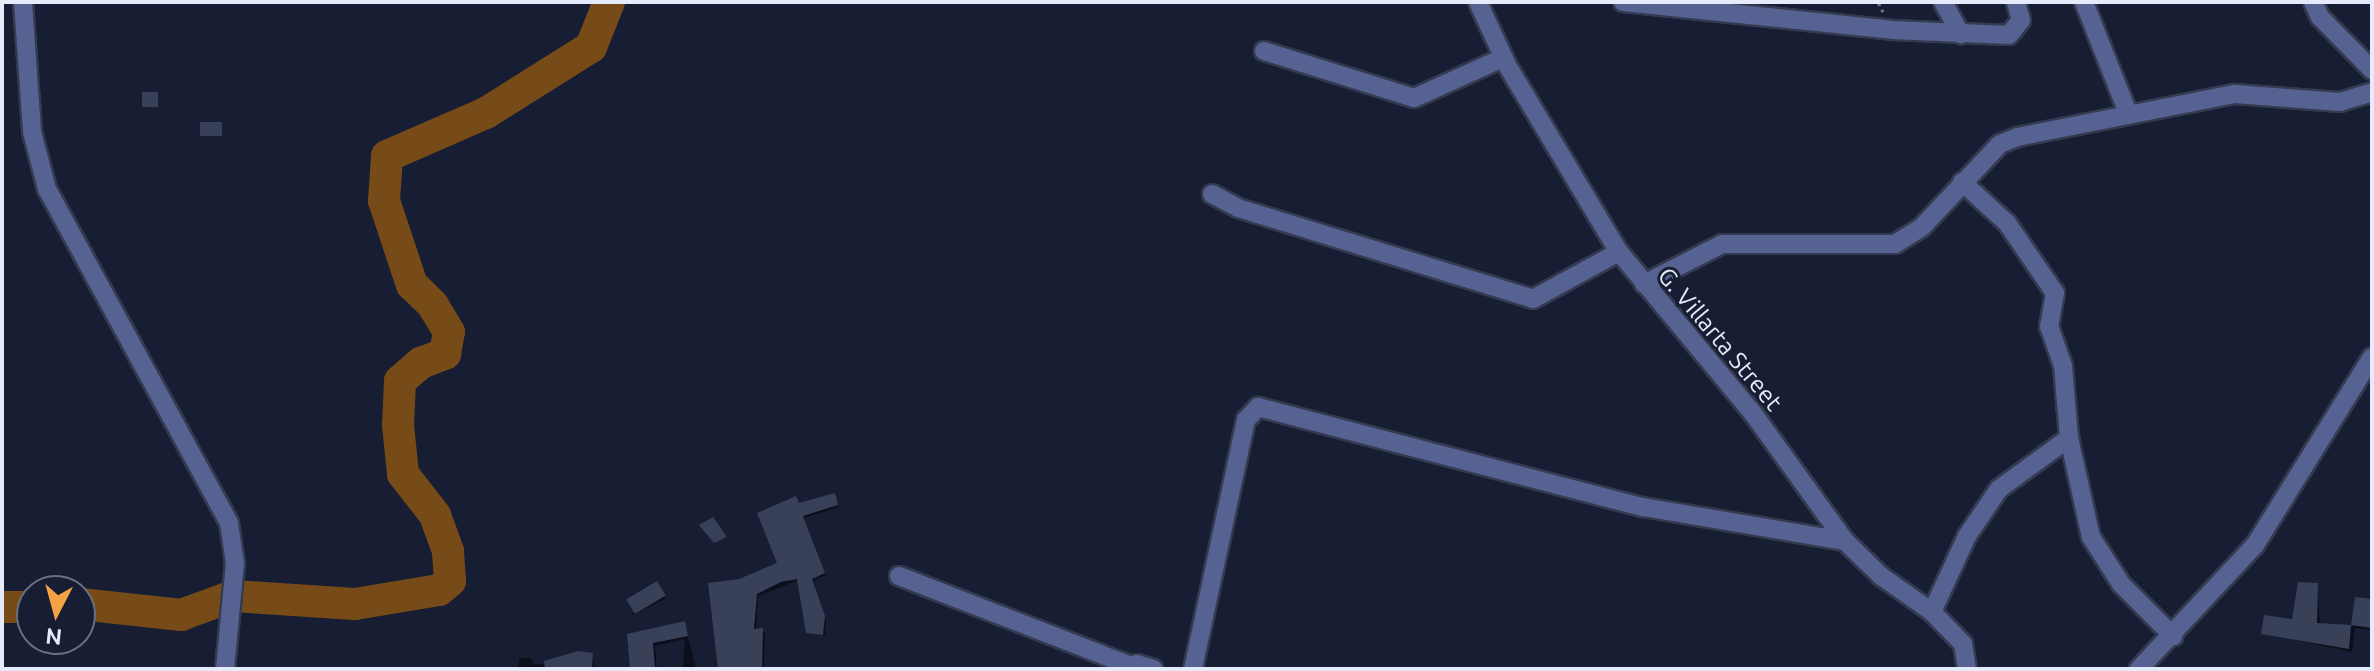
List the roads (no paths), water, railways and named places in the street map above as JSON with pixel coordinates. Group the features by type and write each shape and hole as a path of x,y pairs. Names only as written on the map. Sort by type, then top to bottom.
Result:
{"street":[{"path":"23,2 32,132 47,189 229,523 234,578 225,669"},
{"path":"1623,2 1961,34 2016,32 2021,20 2016,2"},
{"path":"1943,2 1961,34"},
{"path":"2084,2 2128,113"},
{"path":"2313,2 2320,17 2372,70"},
{"name":"G. Villarta Street","path":"1480,3 1503,58 1619,252 1752,412 1845,541 1881,576 1932,612 1963,644 1967,669"},
{"path":"1264,51 1414,98 1503,58"},
{"path":"1644,284 1722,244 1895,244 1922,227 2000,144 2017,137 2235,94 2340,102 2372,92"},
{"path":"1962,182 2007,223 2055,293 2049,326 2063,366 2069,438 2091,537 2121,584 2173,636"},
{"path":"1212,194 1238,208 1533,299 1619,252"},
{"path":"2139,669 2255,545 2372,357"},
{"path":"1193,669 1239,446 1246,420 1258,407 1643,507 1845,541"},
{"path":"1932,612 1967,536 1999,489 2069,438"},
{"path":"899,576 1126,667 1153,669"}],"waterway":[{"path":"96,606 181,615 233,596 355,604 439,590 450,581 448,551 435,515 403,474 398,425 400,381 421,363 445,354 449,332 433,305 412,285 384,201 387,156 486,113 591,47 609,2"},
{"path":"2,607 16,607"}]}
